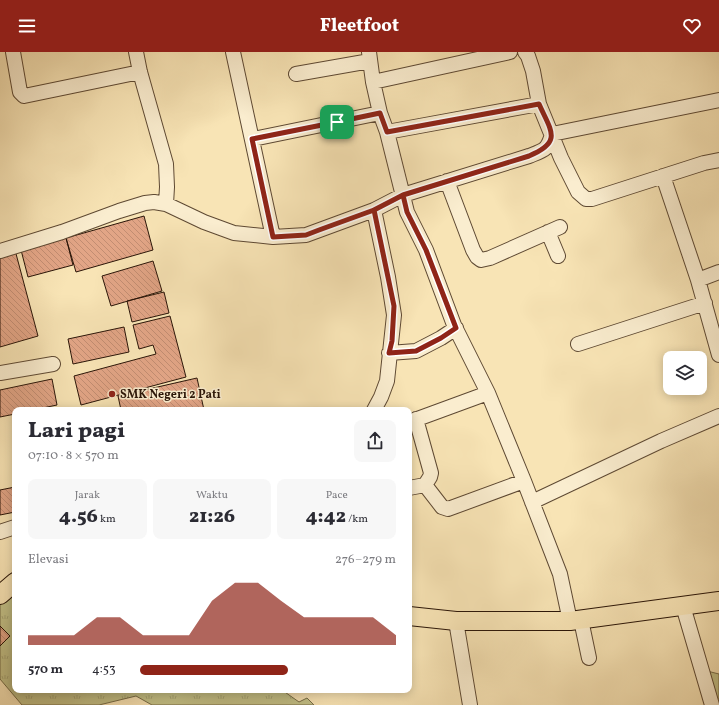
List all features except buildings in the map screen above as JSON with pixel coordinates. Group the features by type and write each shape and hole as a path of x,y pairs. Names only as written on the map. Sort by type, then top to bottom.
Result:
{"main road":[{"path":"0,595 12,585"},
{"path":"412,616 456,621 576,620 719,601"}],"street":[{"path":"13,52 20,92 24,96 140,72"},
{"path":"136,52 140,72 166,164 166,204"},
{"path":"233,52 273,237"},
{"path":"373,82 510,52"},
{"path":"525,52 528,56 533,71 539,104 561,158 578,192 586,199 592,199 719,160"},
{"path":"296,74 370,56 373,82 380,113 387,132 407,212 426,250 456,328 488,394 524,481 560,574 589,658"},
{"path":"552,134 719,100"},
{"path":"387,132 539,104"},
{"path":"252,139 380,113"},
{"path":"0,252 62,232 134,206 154,202 166,204 220,229 234,233 273,237 306,235 374,210 403,195 542,151 549,144 552,134"},
{"path":"663,176 698,280 719,355"},
{"path":"447,181 473,250 477,257 481,260 490,258 554,229 558,256"},
{"path":"374,210 394,306 392,341 386,381 381,397 376,407"},
{"path":"698,280 719,272"},
{"path":"578,344 705,303"},
{"path":"389,353 416,351 456,328"},
{"path":"0,372 53,364"},
{"path":"412,487 425,485 431,473 412,420 488,394"},
{"path":"532,502 661,441 719,416"},
{"path":"425,485 442,507 448,509 524,481"},
{"path":"0,532 12,528"},
{"path":"683,606 712,705"},
{"path":"456,621 470,705"}],"green space":[{"path":"12,590 12,693 286,693 299,702 307,698 314,705 152,705 136,696 99,705 22,705 0,679 0,646 10,636 0,626 0,600"},
{"path":"707,671 719,674 719,699 714,700"}],"place":[{"name":"SMK Negeri 2 Pati","path":"112,394"}],"route":[{"path":"337,122 252,139 273,237 306,235 374,210 403,195 407,212 417,235 426,250 456,328 416,351 406,353 389,353 392,341 394,306 374,210 389,202 403,195 542,151 549,144 552,134 539,104 387,132 380,113 337,122"}]}
